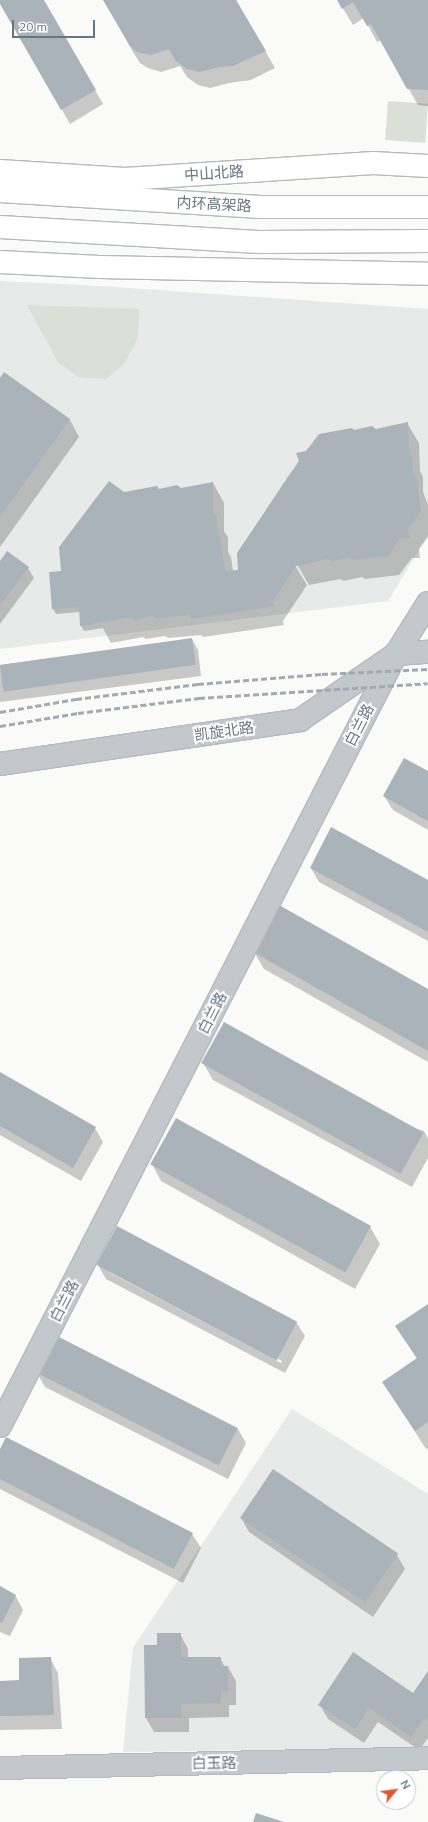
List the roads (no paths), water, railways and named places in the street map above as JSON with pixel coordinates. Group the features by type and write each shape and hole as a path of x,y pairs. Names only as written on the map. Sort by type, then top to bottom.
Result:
{"main road":[{"name":"中山北路","path":"0,171 125,179 373,163 428,166"},
{"name":"内环高架路","path":"0,191 261,207 428,207"},
{"path":"0,227 259,242 428,241"},
{"path":"0,262 100,267 428,274"}],"street":[{"name":"白兰路","path":"0,1426 396,654 428,603"},
{"path":"396,654 428,652"},
{"name":"凯旋北路","path":"0,764 300,720 396,654"},
{"name":"白玉路","path":"0,1768 428,1758"}],"railway":[{"path":"0,712 76,699 198,684 322,674 428,669"},
{"path":"0,726 78,713 199,698 428,683"}]}
